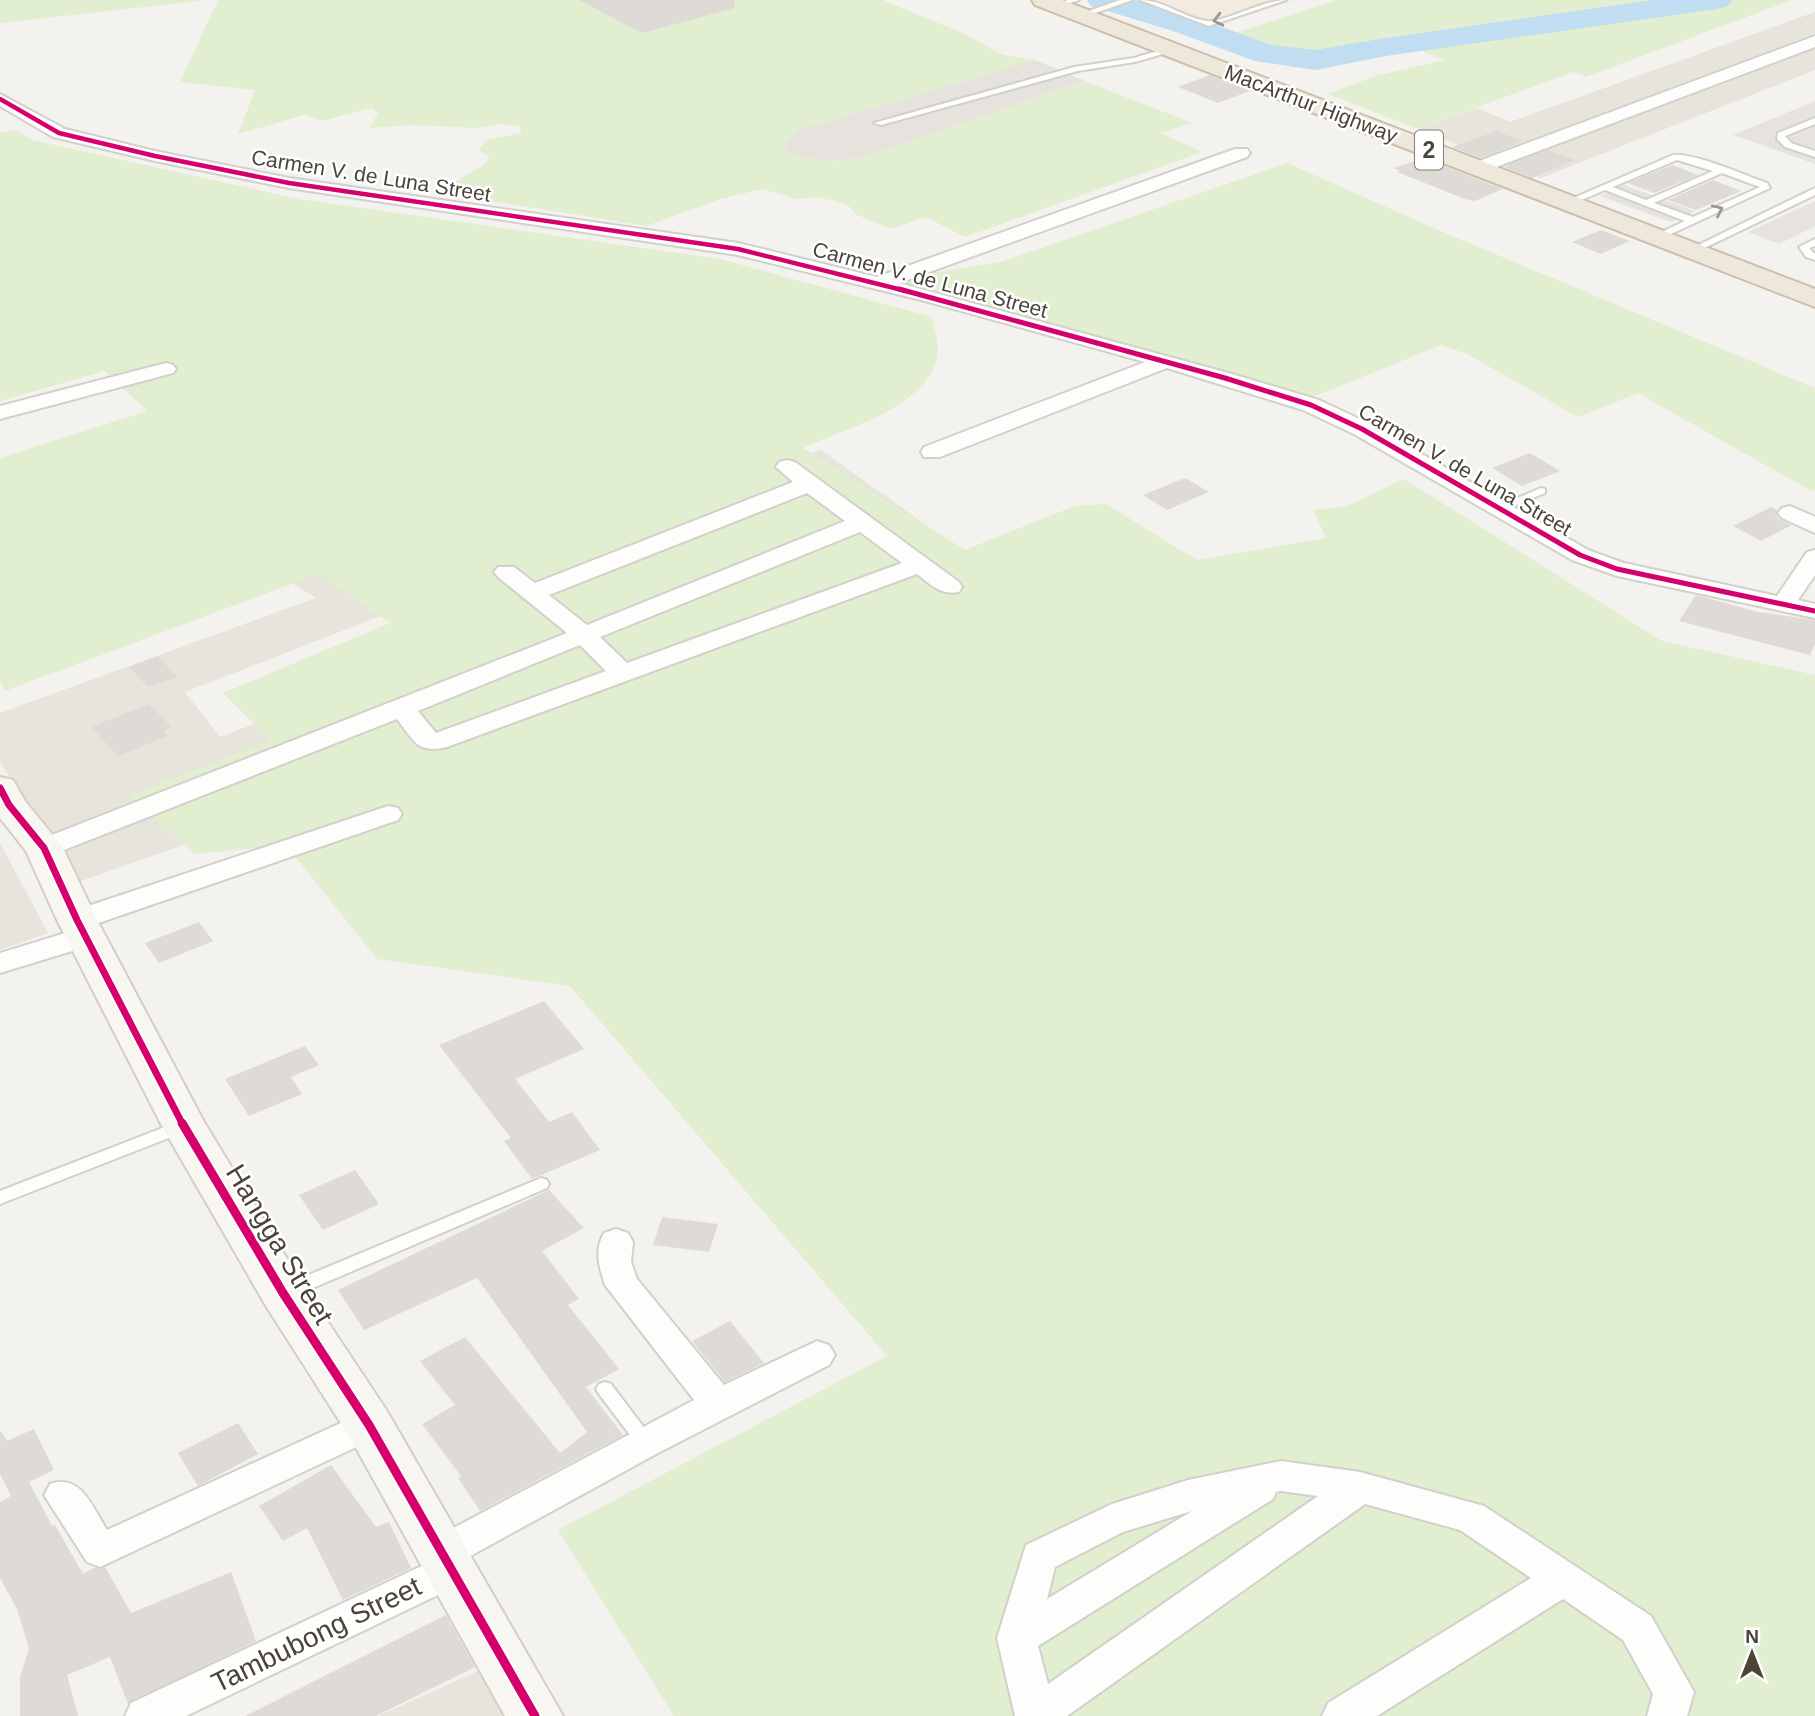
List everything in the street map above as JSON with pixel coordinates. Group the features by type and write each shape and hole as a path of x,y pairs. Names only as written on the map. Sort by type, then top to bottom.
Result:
{"highway":[{"name":"MacArthur Highway","path":"1071,6 1170,49 1815,299"}],"street":[{"path":"1477,168 1815,41"},
{"name":"Carmen V. de Luna Street","path":"0,99 59,133 155,156 289,183 738,249 1164,362 1311,405 1362,429 1580,555 1617,569 1815,611"},
{"path":"877,284 1241,153"},
{"path":"932,452 1164,362"},
{"path":"0,413 166,369"},
{"path":"787,467 950,587"},
{"path":"532,593 809,484"},
{"path":"1790,513 1815,526"},
{"path":"44,848 862,523"},
{"path":"1783,604 1815,557"},
{"path":"402,708 429,742 438,741 920,565"},
{"path":"506,572 583,634 624,674"},
{"name":"Hangga Street","path":"0,788 9,805 44,848 81,929 184,1126 283,1293 369,1425 535,1716"},
{"path":"0,963 81,929 388,814"},
{"path":"616,1242 614,1262 622,1286 719,1405"},
{"name":"Tambubong Street","path":"145,1716 446,1562 645,1442 817,1355"},
{"path":"63,1494 100,1551 369,1425"},
{"path":"1360,1487 1035,1716 1017,1638 1039,1557 1112,1520 1188,1496 1280,1476 1360,1487 1471,1517 1637,1628 1674,1692 1667,1716"},
{"path":"1017,1638 1280,1476"},
{"path":"1342,1716 1564,1578"}],"lane":[{"path":"1071,6 1128,0"},
{"path":"1144,0 1209,24 1282,0"},
{"path":"878,123 1077,69 1135,60 1170,49"},
{"path":"1815,121 1781,135 1781,139 1788,145 1815,154"},
{"path":"1567,203 1676,158 1685,158 1759,182 1765,188 1656,239"},
{"path":"1646,203 1722,170"},
{"path":"1605,187 1694,221"},
{"path":"1691,251 1815,191"},
{"path":"1815,242 1804,247 1809,255 1815,257"},
{"path":"1500,508 1541,491"},
{"path":"0,1198 184,1126"},
{"path":"283,1293 541,1184"},
{"path":"605,1389 645,1442"}],"shaded area":[{"path":"1130,0 1295,0 1209,29"},
{"path":"1815,12 1815,70 1541,178 1418,129 1477,108 1510,122"},
{"path":"1035,60 1085,81 857,159 824,161 787,154 784,149 790,136 802,129"},
{"path":"1815,101 1815,164 1733,135"},
{"path":"1624,185 1695,211 1671,222 1600,196"},
{"path":"1815,201 1815,226 1779,244 1748,232"},
{"path":"821,450 1003,580 274,813 78,882 0,762 0,713 316,598 227,543 689,500","holes":["445,591 501,630 220,737 185,692"]},
{"path":"0,843 48,933 0,950"},
{"path":"494,1664 523,1716 378,1716"}],"green space":[{"path":"0,0 207,0 0,23"},
{"path":"218,0 883,0 967,35 1003,55 1035,60 802,129 785,142 784,149 787,154 824,161 858,159 1085,81 1192,123 1161,133 1202,152 965,237 926,217 891,229 855,214 850,207 836,201 816,197 796,199 762,189 721,199 646,226 466,197 457,191 454,183 486,163 489,156 478,150 487,140 521,133 520,126 500,124 476,128 414,125 369,128 378,113 372,108 322,121 304,115 238,134 255,90 180,82"},
{"path":"1337,0 1792,0 1586,77 1573,72 1418,129 1328,94 1375,76 1444,60 1391,38 1309,52 1280,51 1229,35"},
{"path":"16,130 32,140 299,199 720,259 932,317 938,350 933,370 921,386 884,413 803,448 965,550 1075,506 1106,504 1197,560 1326,538 1313,510 1347,506 1404,479 1662,641 1815,675 1815,1716 674,1716 558,1530 887,1356 570,986 377,959 286,845 195,854 128,796 270,740 223,693 390,623 318,574 5,691 0,681 0,458 147,411 105,371 0,401 0,133"},
{"path":"1287,163 1438,230 1815,388 1815,490 1811,491 1638,393 1578,417 1467,354 1441,345 1308,399 893,286 918,275 1001,262"}],"building":[{"path":"579,0 734,0 735,8 642,33"},
{"path":"1210,75 1250,91 1218,103 1178,87"},
{"path":"1496,131 1524,141 1480,158 1452,147"},
{"path":"1548,150 1575,160 1532,178 1504,167"},
{"path":"1423,158 1503,189 1475,201 1397,172 1400,171 1394,168"},
{"path":"1672,165 1698,175 1654,193 1628,183"},
{"path":"1713,180 1741,191 1696,210 1668,200"},
{"path":"1601,230 1630,241 1601,254 1572,242"},
{"path":"1530,453 1560,471 1522,486 1492,468"},
{"path":"1185,478 1209,492 1167,510 1143,495"},
{"path":"1771,507 1777,510 1775,513 1780,520 1792,525 1761,541 1733,526"},
{"path":"1696,595 1758,612 1815,620 1815,644 1810,655 1679,621"},
{"path":"158,656 177,677 148,687 129,667"},
{"path":"149,704 172,727 163,731 168,736 118,756 91,727"},
{"path":"199,922 213,941 159,963 145,943"},
{"path":"544,1001 584,1049 515,1079 549,1122 572,1112 600,1150 532,1179 504,1141 511,1138 439,1045"},
{"path":"305,1046 319,1065 291,1077 302,1094 249,1116 225,1079"},
{"path":"355,1170 379,1204 323,1230 299,1195"},
{"path":"549,1190 584,1228 542,1251 579,1299 568,1305 619,1369 586,1387 623,1435 480,1511 458,1478 461,1476 422,1424 455,1405 420,1361 465,1337 560,1453 587,1432 477,1278 364,1330 338,1290"},
{"path":"662,1217 718,1224 709,1252 653,1245"},
{"path":"730,1321 764,1363 725,1382 692,1341"},
{"path":"238,1423 258,1454 198,1486 178,1453"},
{"path":"34,1429 54,1470 29,1482 52,1526 55,1525 83,1574 94,1568 105,1567 131,1613 231,1572 256,1641 128,1704 110,1657 67,1675 78,1716 20,1716 20,1677 29,1649 17,1609 0,1578 0,1502 11,1496 0,1474 0,1430 7,1441"},
{"path":"331,1465 376,1527 389,1522 411,1568 343,1600 307,1528 283,1541 259,1506"},
{"path":"446,1615 475,1667 376,1716 245,1716"}],"waterway":[{"path":"1102,0 1184,24 1266,54 1315,60 1386,47 1717,0"}],"cycle path":[{"path":"0,99 59,133 155,156 289,183 738,249 932,297 1225,378 1311,405 1362,429 1580,555 1617,569 1815,611"},
{"path":"0,788 9,805 44,848 77,920 184,1126 283,1293 369,1425 535,1716"}]}
